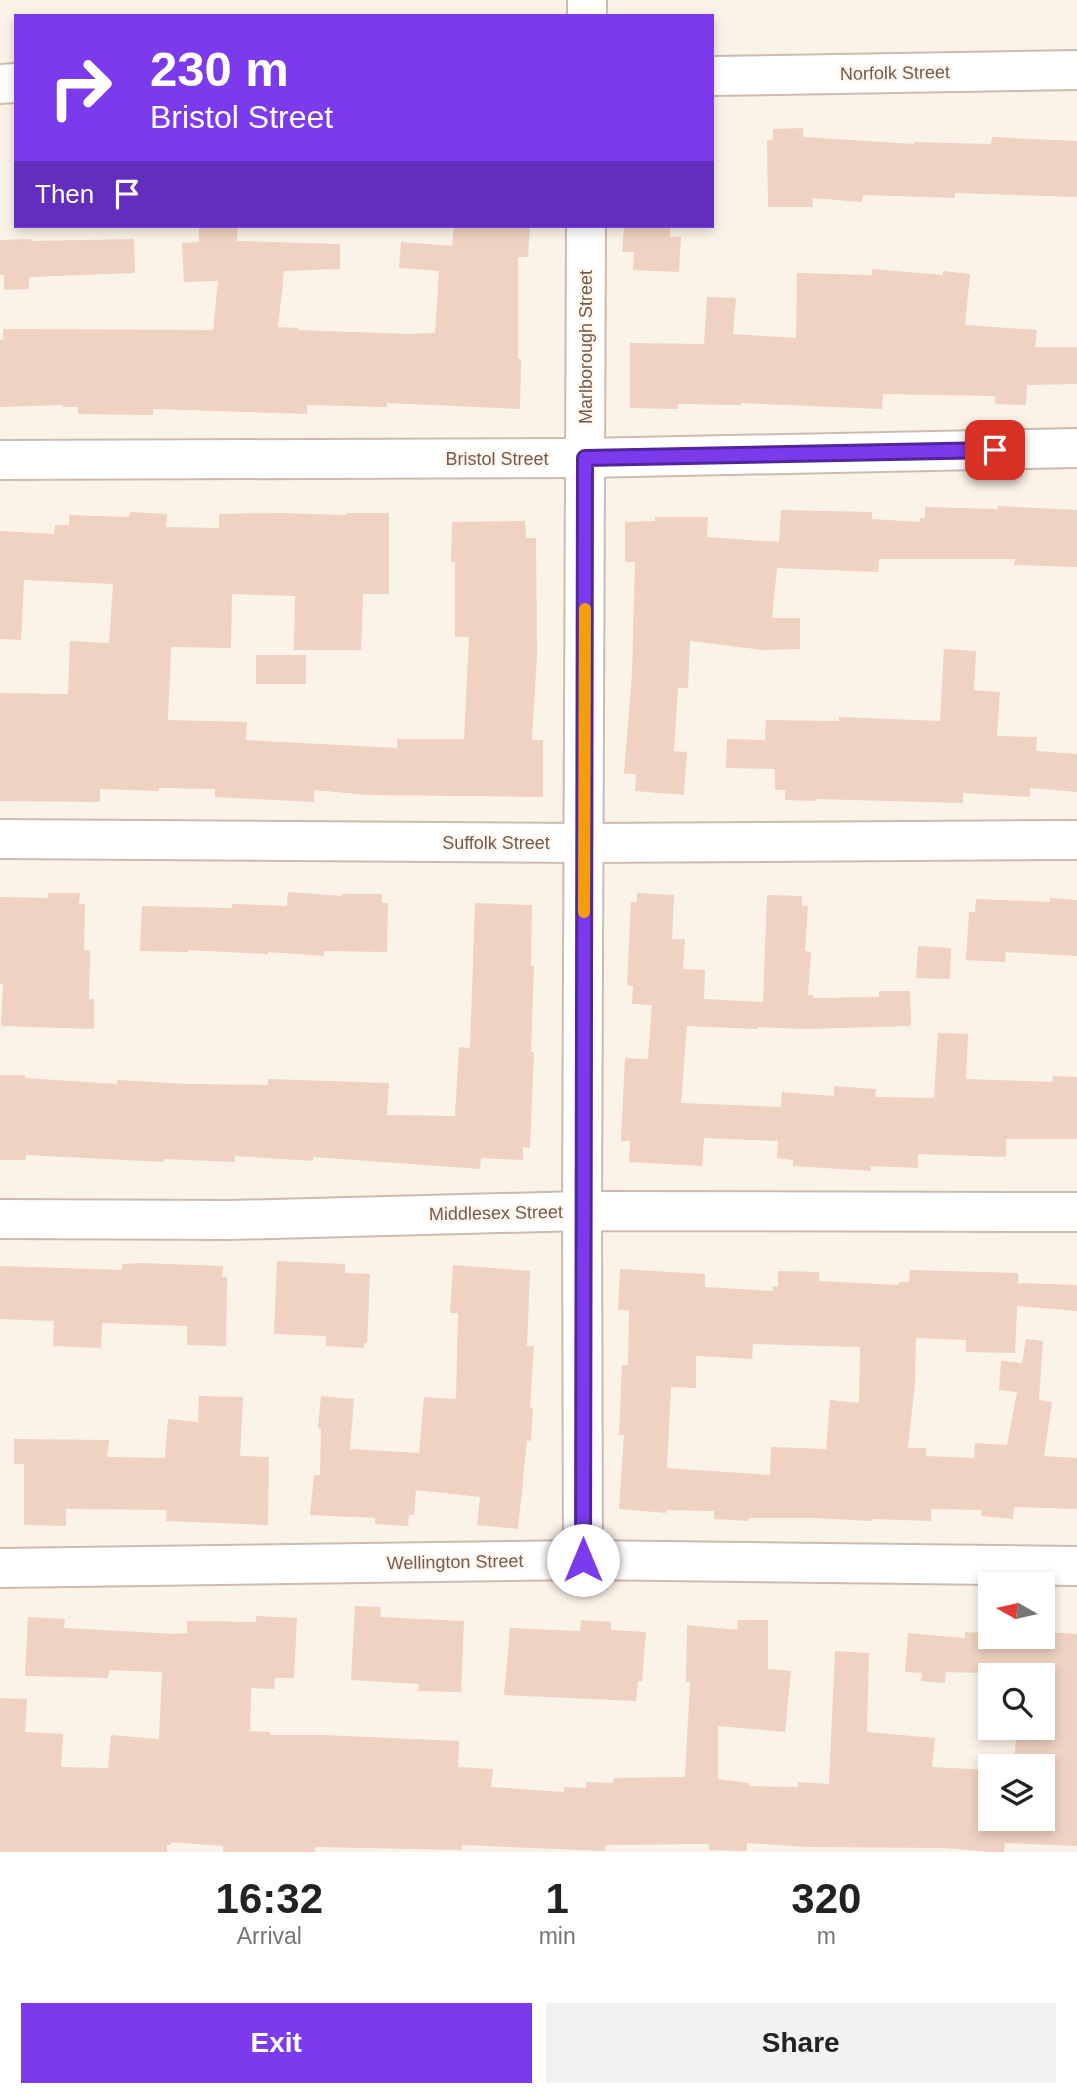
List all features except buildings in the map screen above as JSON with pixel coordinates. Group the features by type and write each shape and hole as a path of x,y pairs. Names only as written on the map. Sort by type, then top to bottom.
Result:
{"street":[{"name":"Norfolk Street","path":"714,76 1077,70"},
{"name":"Marlborough Street","path":"583,1560 586,228"},
{"name":"Bristol Street","path":"0,460 585,458 1077,448"},
{"name":"Suffolk Street","path":"0,839 584,843 1077,840"},
{"name":"Middlesex Street","path":"0,1219 230,1220 582,1211 1077,1212"},
{"name":"Wellington Street","path":"0,1568 583,1560 1077,1566"}],"slow traffic":[{"path":"584,912 585,609"}],"route":[{"path":"583,1560 585,458 995,450"}]}
